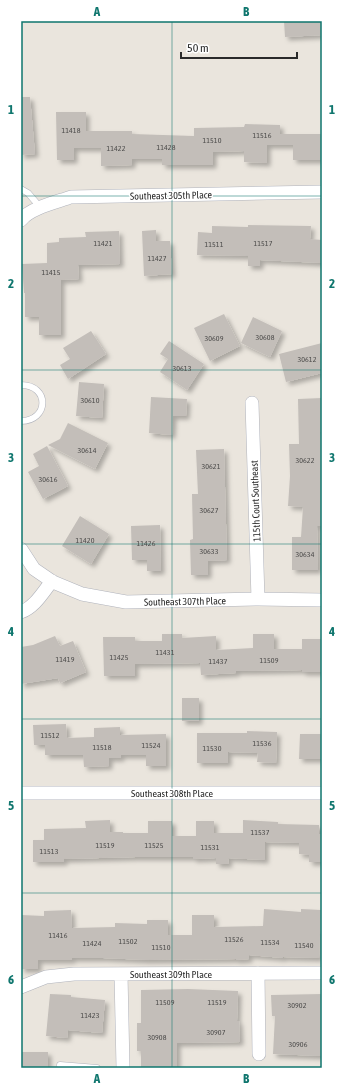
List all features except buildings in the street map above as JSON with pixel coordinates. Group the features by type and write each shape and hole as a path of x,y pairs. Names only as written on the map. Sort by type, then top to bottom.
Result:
{"street":[{"name":"Southeast 305th Place","path":"22,218 40,207 71,197 322,192"},
{"name":"115th Court Southeast","path":"252,404 258,599"},
{"name":"Southeast 307th Place","path":"23,557 34,569 52,581 82,594 126,602 258,599 322,600"},
{"path":"21,612 28,609 52,581"},
{"name":"Southeast 308th Place","path":"21,793 322,793"},
{"path":"258,973 259,1054"},
{"name":"Southeast 309th Place","path":"21,987 46,977 74,974 322,973"},
{"path":"121,974 123,1068"}],"lane":[{"path":"21,189 28,193 40,207"},
{"path":"21,385 31,386 37,390 41,396 42,403 41,410 37,415 32,419 21,420"},
{"path":"60,1065 97,1068"}]}
